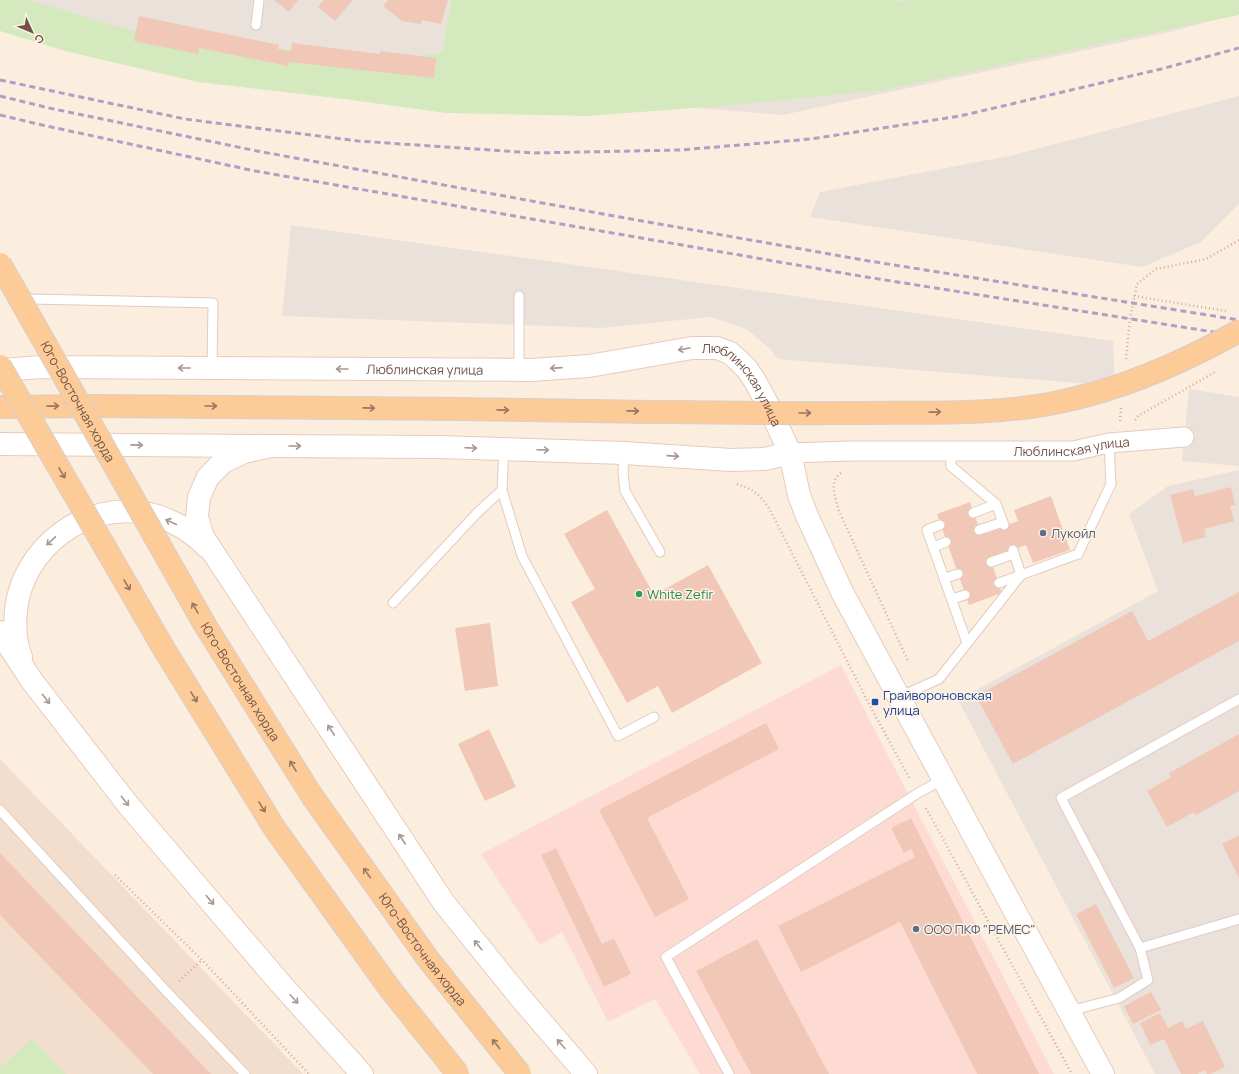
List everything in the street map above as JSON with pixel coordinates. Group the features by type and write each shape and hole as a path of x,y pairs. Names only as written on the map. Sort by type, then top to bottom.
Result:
{"main road":[{"name":"Юго-Восточная хорда","path":"0,264 205,626 308,789 428,959 520,1074"},
{"path":"0,407 92,406 814,413 960,412 1012,409 1058,402 1111,389 1145,377 1192,357 1235,321"},
{"name":"Люблинская улица","path":"0,370 42,367 519,370 589,366 692,348 717,348 730,354 738,360 755,382 769,407 790,453 765,459 731,460 624,453 439,447 271,446"},
{"path":"0,366 164,649 276,829 390,989 458,1074"},
{"path":"0,444 271,446"},
{"path":"271,446 244,452 223,462 208,477 199,497 197,517 203,537 444,903 519,996 586,1074"},
{"path":"790,453 799,495 842,592 1103,1074"},
{"path":"32,681 20,654 16,636 15,616 18,597 24,579 33,562 45,547 59,534 93,516 112,512 151,514 169,520 186,530 214,553"},
{"path":"0,632 32,681 129,806 275,977 362,1074"}],"street":[{"name":"Люблинская улица","path":"790,453 850,451 1072,451 1114,443 1184,438"}],"lane":[{"path":"256,25 259,0"},
{"path":"0,286 32,300 213,302 212,368"},
{"path":"519,296 519,370"},
{"path":"999,583 1078,554 1111,484 1114,443"},
{"path":"504,449 502,490 522,556 618,736 654,717"},
{"path":"951,452 951,466 996,504 1003,524 979,530"},
{"path":"624,453 622,473 625,491 660,552"},
{"path":"393,603 478,512 502,490"},
{"path":"973,513 996,504"},
{"path":"940,525 928,530 967,642"},
{"path":"934,547 946,542"},
{"path":"991,562 1013,552 1021,574"},
{"path":"945,578 958,574"},
{"path":"899,697 939,679 1021,574"},
{"path":"952,599 965,595"},
{"path":"1070,1011 1119,998 1148,980 1140,948 1061,798 1239,699"},
{"path":"729,1074 666,957 918,793 944,779"},
{"path":"0,810 167,992 245,1074"},
{"path":"1140,948 1239,919"}],"path":[{"path":"1130,318 1137,284 1156,269 1206,259 1239,240"},
{"path":"1134,296 1235,321"},
{"path":"1114,443 1138,416 1219,370"},
{"path":"845,471 837,476 833,484 838,509 920,688"},
{"path":"731,482 751,489 762,497 769,508 869,704 1072,1074"},
{"path":"115,875 202,960 309,1074"},
{"path":"167,992 202,960"}],"shaded area":[{"path":"0,0 1239,0 1239,13 1174,31 783,115 220,69"},
{"path":"1239,96 1239,204 1201,242 1142,267 810,217 820,192 1009,156"},
{"path":"291,225 1113,341 1115,386 778,359 769,348 746,329 710,317 601,328 282,316"},
{"path":"1189,389 1239,397 1239,466 1182,461"},
{"path":"1239,470 1239,1074 1155,1074 958,700 1158,591 1129,514 1168,486"},
{"path":"841,665 1054,1074 700,1074 655,999 608,1022 562,932 540,945 481,854"},
{"path":"0,759 303,1074 0,1074"}],"green space":[{"path":"0,0 29,0 123,28 387,63 442,52 452,0 895,0 896,2 910,0 1239,0 1239,15 885,90 721,106 586,116 446,113 344,99 198,82 65,51 0,31"},
{"path":"32,1038 66,1074 0,1074 0,1068"}],"building":[{"path":"274,0 298,0 289,12"},
{"path":"324,0 353,0 335,21 318,7"},
{"path":"388,0 448,0 441,24 422,20 421,24 402,21 383,6"},
{"path":"139,16 279,45 278,49 291,52 292,43 380,54 380,51 436,58 434,78 289,62 288,66 199,48 198,54 134,41"},
{"path":"1231,487 1235,505 1230,506 1234,521 1204,529 1206,537 1183,543 1170,495 1193,489 1195,496"},
{"path":"1051,496 1070,550 1033,563 1026,545 990,558 1002,593 969,605 937,514 970,502 981,534 1018,521 1014,510"},
{"path":"607,510 654,595 708,565 762,663 672,713 658,686 627,703 571,602 595,589 564,534"},
{"path":"1239,592 1239,641 1013,764 976,696 1132,611 1148,641"},
{"path":"490,623 498,686 465,691 455,628"},
{"path":"766,723 779,749 647,818 689,899 655,917 599,810"},
{"path":"489,729 516,787 485,801 458,744"},
{"path":"1239,734 1239,791 1196,815 1194,812 1167,827 1147,791 1171,777 1169,773"},
{"path":"911,818 1039,1074 977,1074 900,922 801,972 778,926 915,857 911,849 904,853 891,828"},
{"path":"1239,835 1239,878 1222,844"},
{"path":"556,848 602,944 614,938 631,974 604,987 541,855"},
{"path":"0,853 211,1074 153,1074 0,915"},
{"path":"1096,904 1134,978 1114,988 1076,914"},
{"path":"757,939 829,1074 751,1074 696,971"},
{"path":"1151,992 1161,1010 1133,1024 1124,1006"},
{"path":"1160,1013 1168,1028 1182,1021 1186,1029 1203,1021 1225,1067 1210,1074 1207,1074 1205,1070 1197,1074 1181,1074 1164,1039 1150,1045 1140,1023"}],"railway":[{"path":"0,80 185,119 358,141 534,153 680,150 811,139 960,116 1161,69 1239,48"},
{"path":"0,96 49,108 257,151 603,214 869,261 1239,320"},
{"path":"0,115 255,171 866,277 1239,336"}],"place":[{"name":"Лукойл","path":"1043,533"},
{"name":"White Zefir","path":"639,594"},
{"name":"Грайвороновская улица","path":"875,702"},
{"name":"ООО ПКФ \"РЕМЕС\"","path":"916,929"}]}
